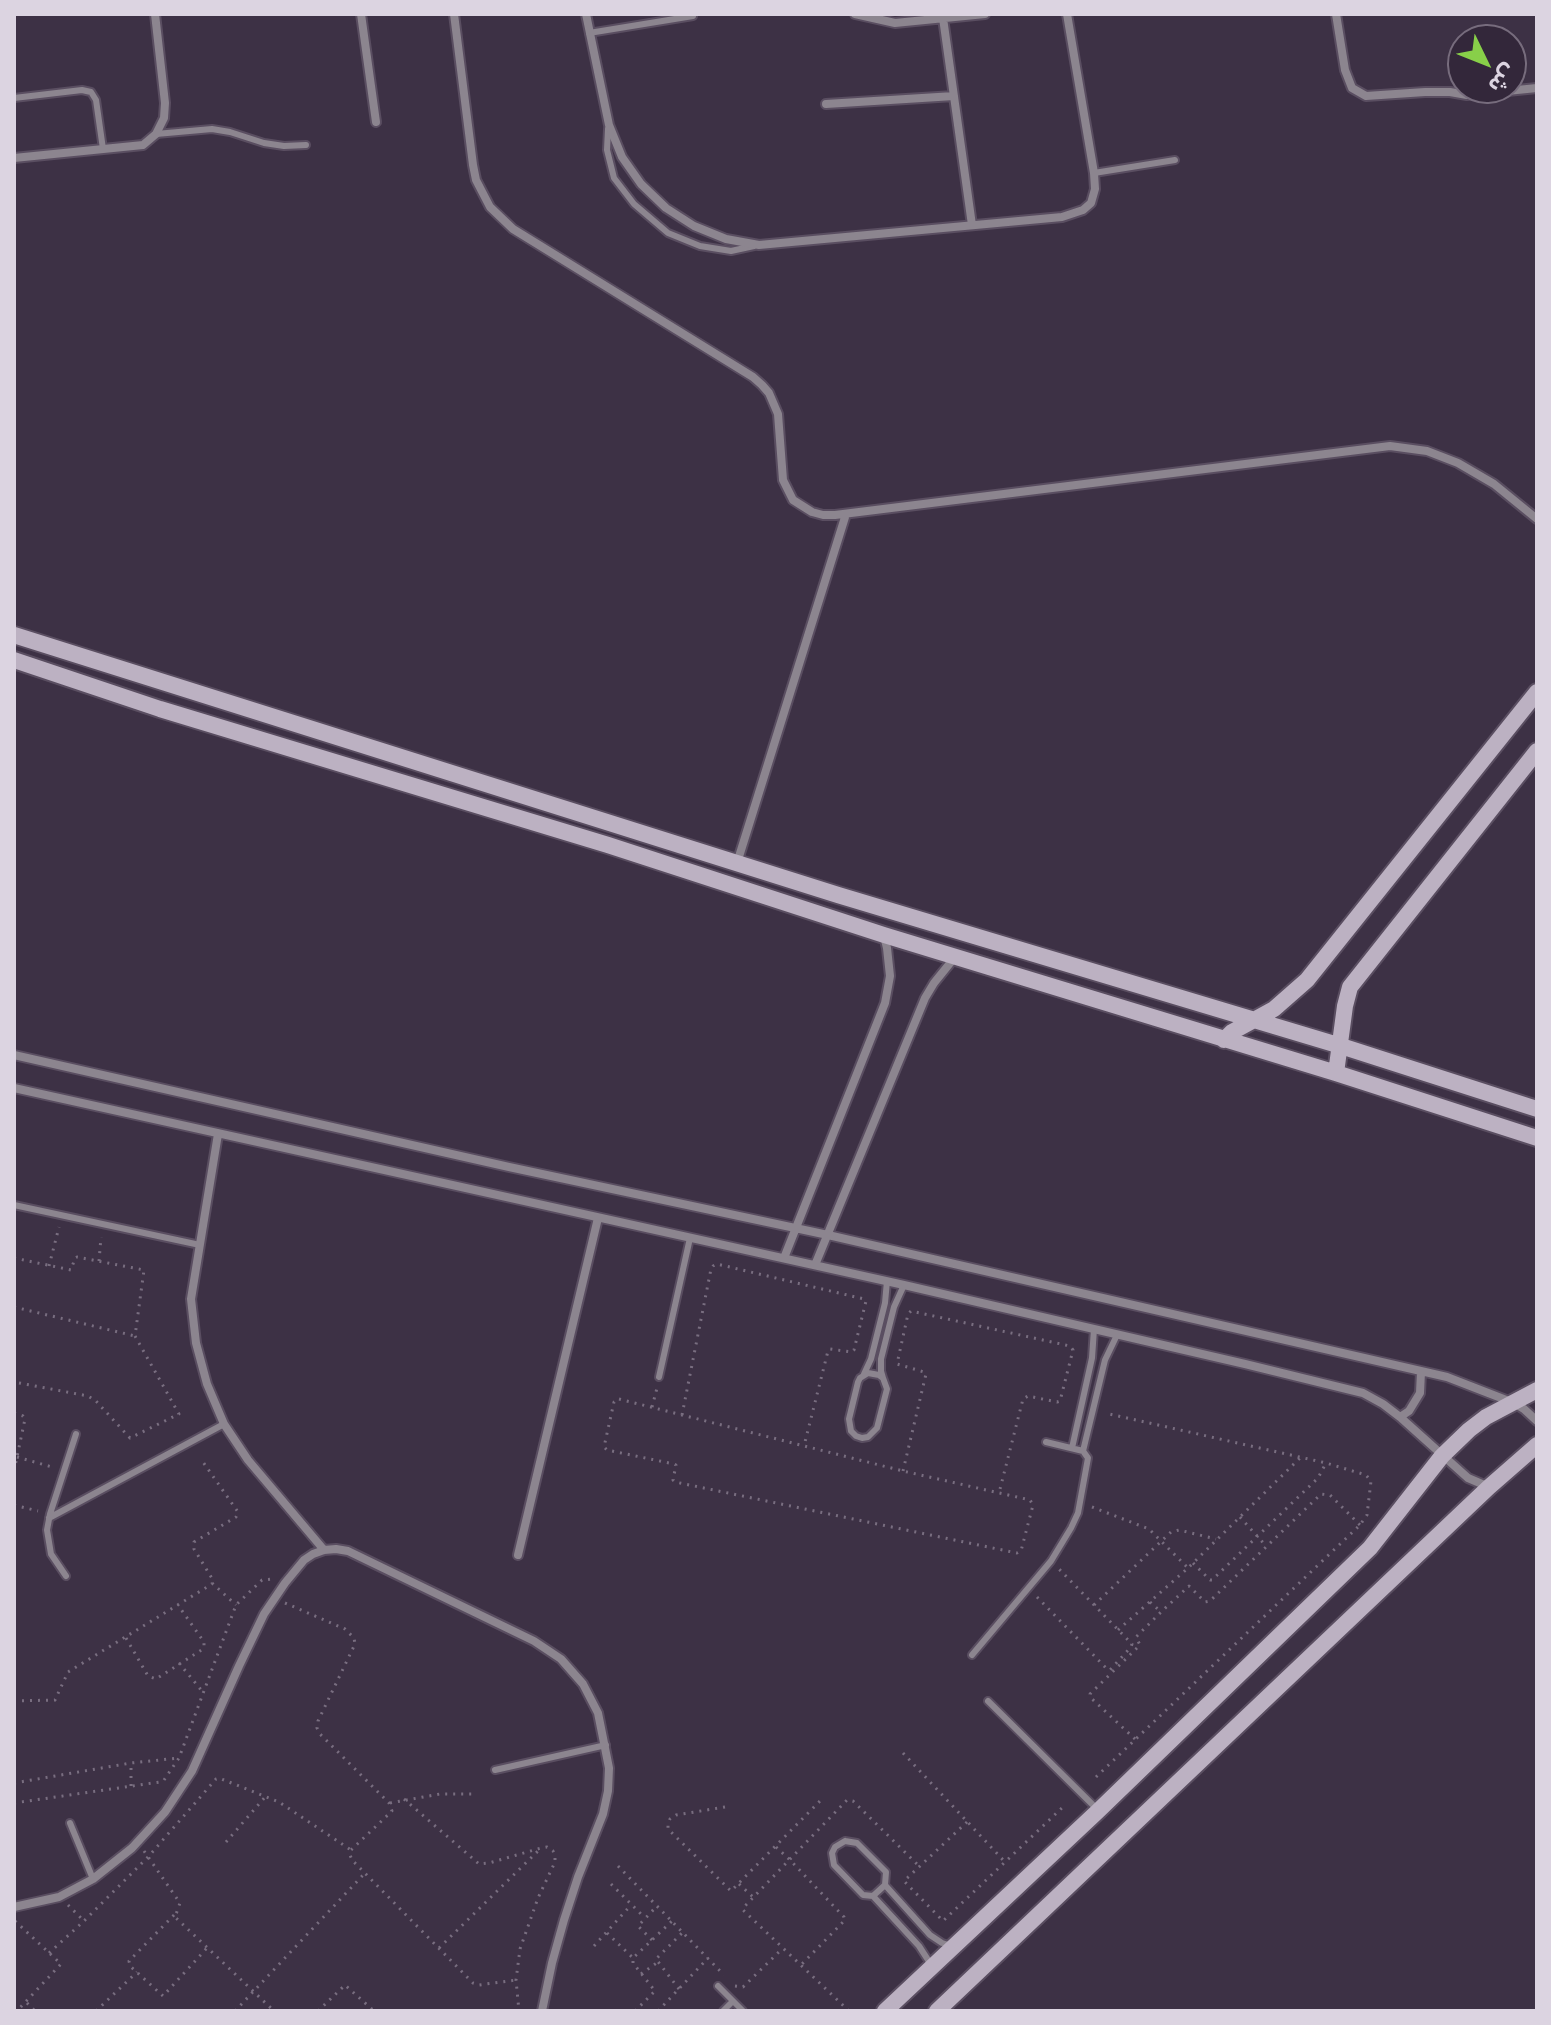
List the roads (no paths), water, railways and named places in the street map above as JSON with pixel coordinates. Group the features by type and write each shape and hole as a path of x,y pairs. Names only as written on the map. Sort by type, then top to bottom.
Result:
{"street":[{"path":"14,158 143,145 156,134 164,118 165,103 155,14"},
{"path":"361,14 376,122"},
{"path":"454,14 473,165 476,180 490,207 513,229 762,385 778,414 781,468 787,490 793,500 812,512 846,514 1390,446 1427,451 1458,463 1494,484 1537,519"},
{"path":"586,14 609,125 622,157 641,184 666,208 694,226 726,239 759,245 1062,217 1083,210 1091,203 1095,189 1094,173 1067,14"},
{"path":"855,14 895,23 985,14"},
{"path":"1336,14 1345,70 1352,88 1366,96 1425,92 1467,95 1537,88"},
{"path":"943,18 972,225"},
{"path":"826,104 954,96"},
{"path":"737,863 846,514"},
{"path":"14,635 838,895 1341,1046 1537,1109"},
{"path":"14,660 160,709 608,845 884,935 1336,1073 1537,1138"},
{"path":"1224,1040 1232,1032 1274,1009 1307,980 1537,692"},
{"path":"1336,1073 1350,987 1537,751"},
{"path":"833,917 838,895"},
{"path":"784,1258 885,1003 890,976 884,935"},
{"path":"815,1265 925,998 956,956"},
{"path":"14,1055 509,1167 828,1235 1447,1377 1514,1403 1537,1421"},
{"path":"14,1088 887,1281 1363,1393 1400,1417 1468,1478 1489,1487"},
{"path":"218,1134 191,1299 196,1343 207,1384 224,1424 248,1460 324,1550"},
{"path":"518,1555 598,1218"},
{"path":"1400,1417 1416,1403 1421,1372"},
{"path":"885,2011 1098,1811 1370,1548 1442,1456 1469,1430 1486,1417 1537,1390"},
{"path":"937,2011 1537,1445"},
{"path":"14,1907 59,1897 93,1879 132,1848 165,1812 192,1771 264,1614 285,1583 304,1560 324,1550 348,1551 534,1641 561,1659 583,1684 598,1713 609,1768 608,1791 603,1814 564,1920 542,2011"}],"lane":[{"path":"589,33 693,16"},
{"path":"14,98 82,90 91,92 96,100 103,149"},
{"path":"609,125 607,150 614,178 634,204 668,233 700,246 731,251 759,245"},
{"path":"156,134 212,129 264,143 306,145"},
{"path":"1094,173 1175,160"},
{"path":"14,1205 200,1245"},
{"path":"659,1377 690,1238"},
{"path":"887,1281 885,1303 871,1359 858,1382 849,1419 851,1431 862,1438 868,1437 877,1428 887,1389 881,1359 894,1307 904,1285"},
{"path":"1072,1448 1092,1358 1094,1329"},
{"path":"1083,1451 1105,1360 1117,1335"},
{"path":"863,1376 874,1373 883,1378"},
{"path":"50,1516 224,1424"},
{"path":"66,1576 51,1554 48,1542 50,1516 76,1434"},
{"path":"972,1655 1051,1561 1071,1528 1080,1502 1088,1462 1086,1454 1046,1442"},
{"path":"988,1701 1098,1811"},
{"path":"495,1770 606,1745"},
{"path":"70,1823 93,1879"},
{"path":"873,1896 885,1885 886,1872 857,1843 839,1843 832,1853 834,1865 863,1895 873,1896 924,1951 932,1968"},
{"path":"885,1885 930,1935 955,1947"},
{"path":"718,1986 743,2011"},
{"path":"723,2011 733,2001"}]}
